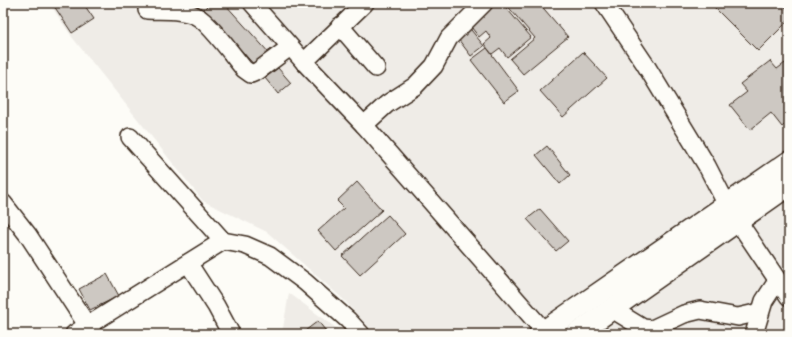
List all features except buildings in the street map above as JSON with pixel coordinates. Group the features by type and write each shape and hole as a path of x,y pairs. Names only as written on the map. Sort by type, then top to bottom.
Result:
{"main road":[{"path":"576,334 614,307 732,213 789,162"},
{"path":"542,333 732,213 789,185"}],"street":[{"path":"252,3 290,47 364,125 542,333"},
{"path":"335,31 346,3"},
{"path":"304,62 365,3"},
{"path":"364,125 382,108 415,86 434,66 449,38 484,3"},
{"path":"604,3 703,159 732,213 789,297"},
{"path":"147,10 186,13 198,16 250,74 258,71 290,47"},
{"path":"335,31 376,68"},
{"path":"130,137 223,241 245,245 270,256 305,282 348,320 361,334"},
{"path":"6,213 85,331 223,241"},
{"path":"188,263 216,306 231,334"},
{"path":"754,334 764,301 777,281"},
{"path":"614,307 620,314 643,328 652,329 684,314 700,310 738,317 760,312"}],"shaded area":[{"path":"49,3 789,3 789,334 375,334 344,300 267,232 203,201 72,37"},
{"path":"289,293 344,334 282,334"}]}
